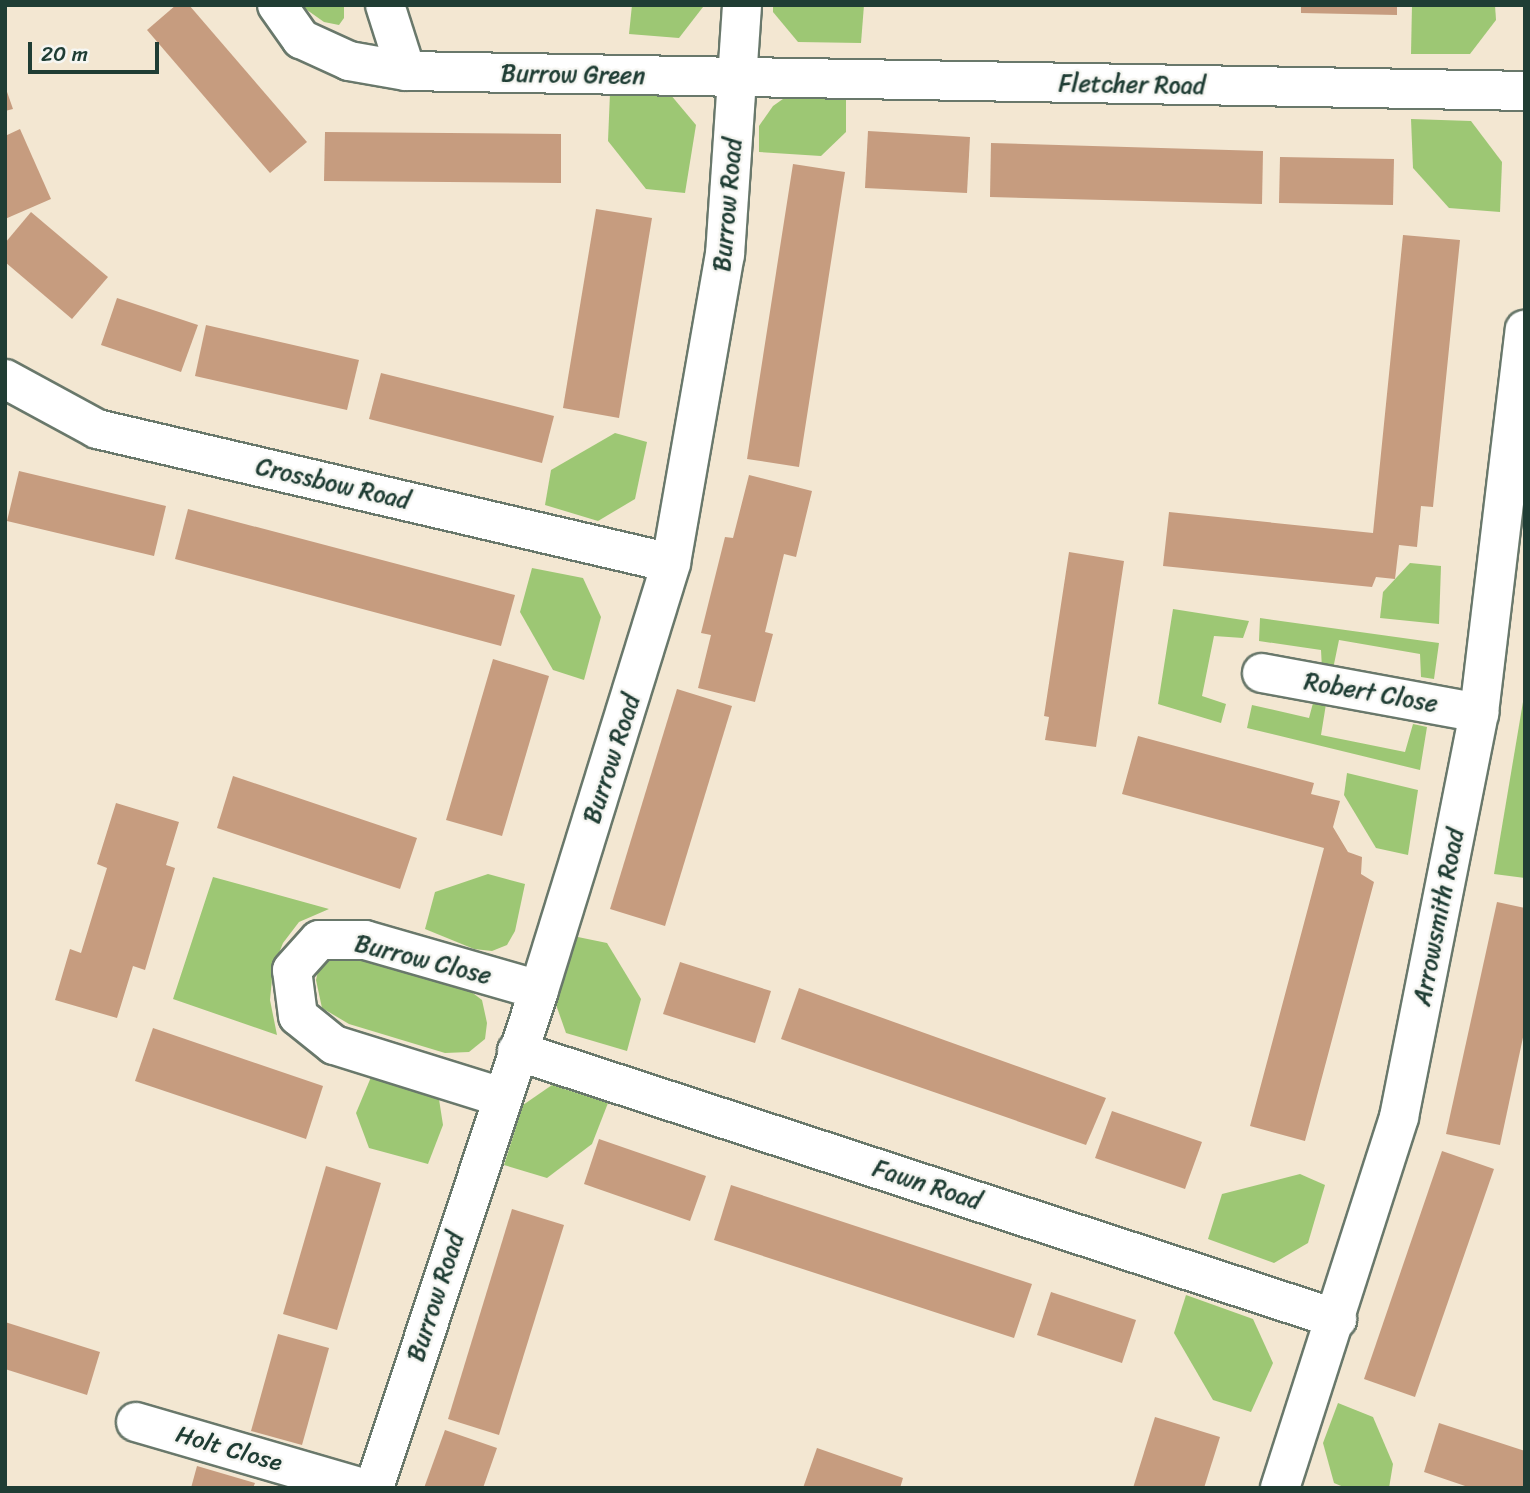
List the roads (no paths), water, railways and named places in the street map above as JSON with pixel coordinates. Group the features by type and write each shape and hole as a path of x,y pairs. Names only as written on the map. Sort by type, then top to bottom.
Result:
{"street":[{"name":"Burrow Green","path":"277,5 301,38 349,61 406,71 739,79"},
{"path":"385,5 406,71"},
{"name":"Burrow Road","path":"374,1488 501,1097 539,990 671,563 725,255 742,5"},
{"name":"Fletcher Road","path":"739,79 1525,91"},
{"name":"Arrowsmith Road","path":"1280,1488 1337,1320 1399,1117 1479,713 1525,330"},
{"name":"Crossbow Road","path":"5,379 97,429 671,563"},
{"name":"Robert Close","path":"1262,673 1479,713"},
{"name":"Burrow Close","path":"501,1097 334,1045 298,1016 292,970 318,940 365,940 539,990"},
{"name":"Fawn Road","path":"517,1051 1337,1320"},
{"name":"Holt Close","path":"136,1422 363,1488"}]}
